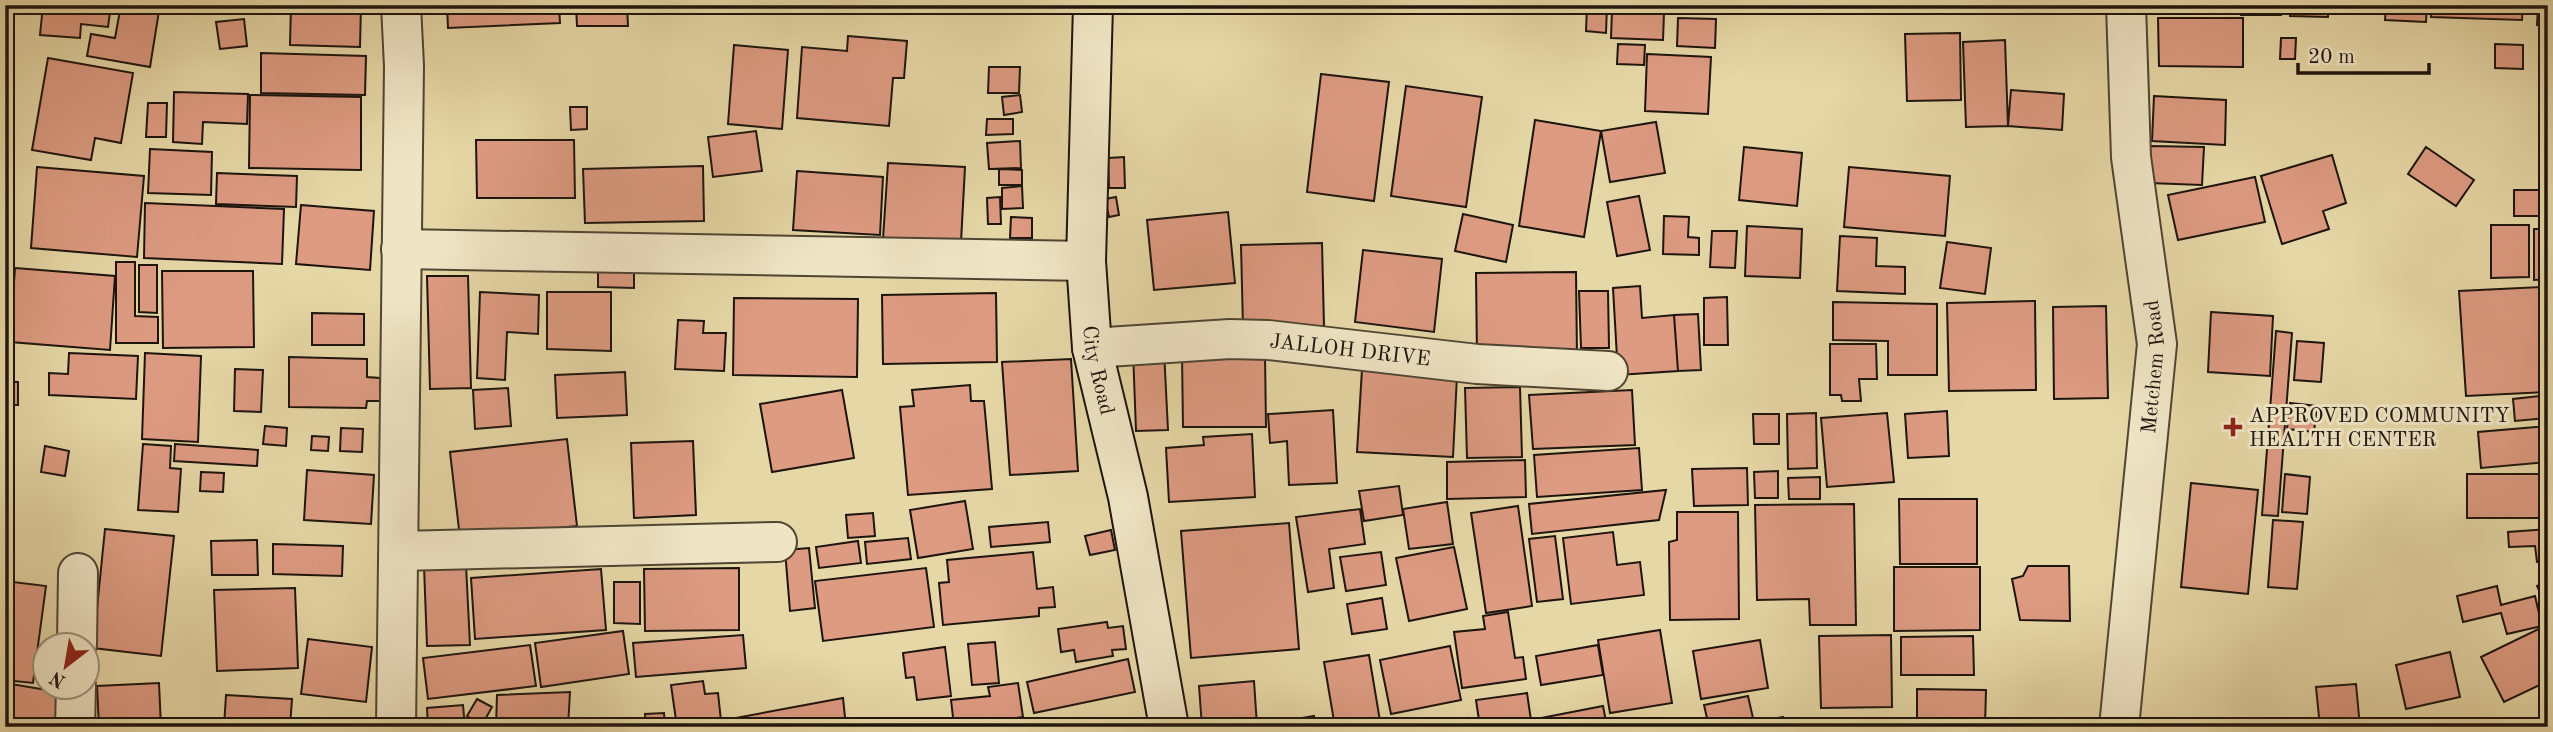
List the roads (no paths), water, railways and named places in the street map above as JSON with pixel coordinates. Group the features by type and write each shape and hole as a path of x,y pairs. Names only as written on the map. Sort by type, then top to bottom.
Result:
{"street":[{"path":"396,727 404,66 401,5"},
{"name":"City Road","path":"1093,5 1086,261 1092,348 1128,497 1169,727"},
{"name":"Metchem Road","path":"2119,727 2157,344 2131,158 2126,5"},
{"path":"401,249 1086,261"},
{"name":"JALLOH DRIVE","path":"1092,348 1230,339 1268,340 1477,364 1608,371"},
{"path":"398,551 777,542"},
{"path":"77,630 78,573"},
{"path":"75,727 76,700"}],"place":[{"name":"APPROVED COMMUNITY HEALTH CENTER","path":"2233,427"}]}
